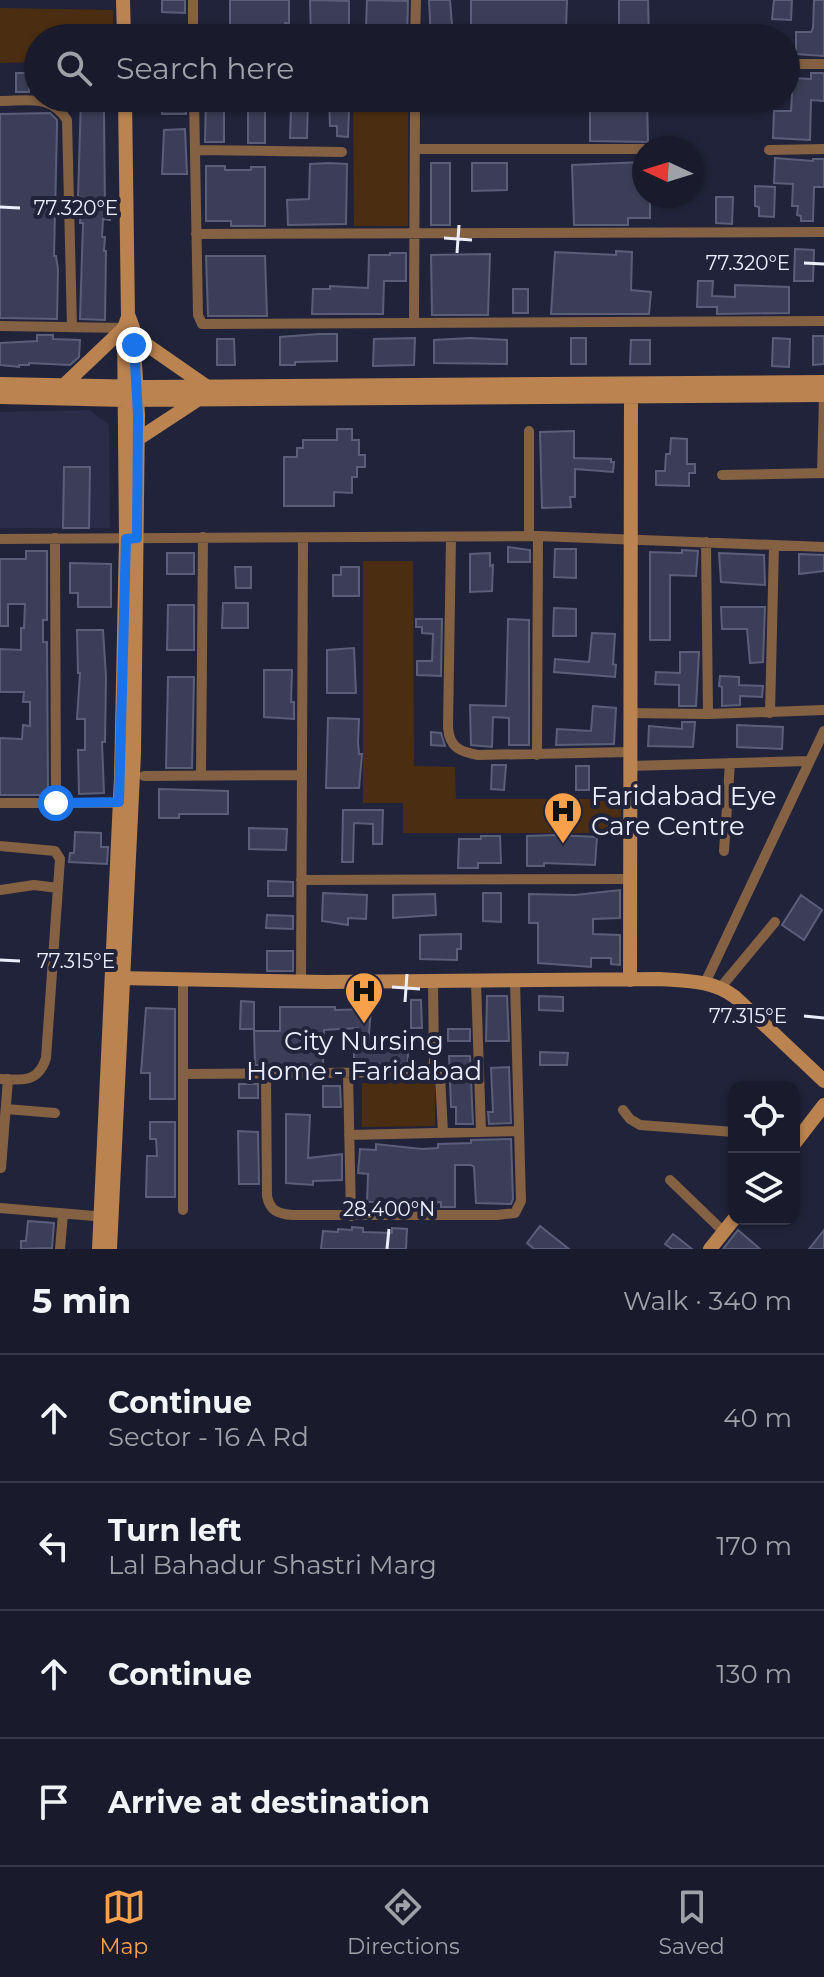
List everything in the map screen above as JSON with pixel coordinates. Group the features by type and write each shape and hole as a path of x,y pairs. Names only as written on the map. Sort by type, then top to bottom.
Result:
{"street":[{"path":"123,0 124,24"},
{"path":"193,0 193,24"},
{"path":"415,24 416,0"},
{"path":"800,64 824,64"},
{"path":"0,101 24,101"},
{"path":"62,112 67,120 72,327"},
{"path":"125,112 132,538"},
{"path":"194,112 198,315 202,324 824,321"},
{"path":"414,322 415,112"},
{"path":"415,149 632,149"},
{"path":"769,150 824,149"},
{"path":"195,150 342,152"},
{"path":"196,234 824,232"},
{"path":"0,326 130,327 203,392"},
{"path":"64,385 130,327"},
{"path":"0,397 203,392 713,389 824,382"},
{"path":"0,384 64,385 130,394"},
{"path":"713,389 824,396 823,473 722,475"},
{"path":"630,980 631,390"},
{"path":"138,439 203,392"},
{"path":"99,1249 106,1218 125,803 132,538 138,439 130,394"},
{"path":"529,431 534,536 537,755"},
{"path":"0,539 534,536 824,547"},
{"path":"201,774 203,537"},
{"path":"55,538 56,803"},
{"path":"301,982 303,538"},
{"path":"451,538 449,739 464,753 730,763 809,761"},
{"path":"706,542 708,714"},
{"path":"770,713 774,545"},
{"path":"629,713 824,710"},
{"path":"705,983 824,731"},
{"path":"724,851 730,763"},
{"path":"144,776 300,775"},
{"path":"0,803 125,803"},
{"path":"0,846 55,851 60,859 46,1058 42,1071 36,1075 4,1079 6,1109 1,1168"},
{"path":"301,880 630,879"},
{"path":"0,890 34,885 58,888"},
{"path":"721,987 775,922"},
{"path":"118,978 301,982 630,980 705,983 721,987 735,997 822,1077"},
{"path":"183,978 183,1210"},
{"path":"183,1074 424,1074 433,1068 434,1063 433,981"},
{"path":"266,1074 268,1205 280,1214 515,1213 521,1201 515,981"},
{"path":"476,982 481,1131"},
{"path":"434,1063 440,1076 443,1132"},
{"path":"348,1074 351,1216"},
{"path":"800,1134 824,1105"},
{"path":"6,1109 55,1113"},
{"path":"623,1110 640,1125 728,1132"},
{"path":"349,1135 519,1131"},
{"path":"670,1180 724,1232"},
{"path":"0,1208 106,1218"},
{"path":"60,1249 63,1214"},
{"path":"106,1218 110,1249"},
{"path":"710,1249 729,1225"}],"shaded area":[{"path":"0,8 113,10 113,24 24,24 24,62 0,63"},
{"path":"353,112 408,112 408,226 354,226"},
{"path":"90,410 109,425 110,528 0,528 0,412"},
{"path":"363,561 413,561 414,766 455,767 456,799 621,799 621,833 403,833 403,803 363,803"},
{"path":"435,1082 435,1126 362,1127 362,1083"}],"building":[{"path":"162,0 185,0 185,13 162,12"},
{"path":"230,0 289,0 289,23 230,24"},
{"path":"310,0 349,1 349,24 311,24"},
{"path":"367,0 408,1 407,24 366,24"},
{"path":"429,0 450,0 452,24 430,24"},
{"path":"471,0 567,0 566,24 471,24"},
{"path":"619,0 648,0 649,24 619,24"},
{"path":"774,0 792,0 791,20 772,19"},
{"path":"814,0 824,0 824,56 800,54 800,32 811,32"},
{"path":"16,73 24,73 24,92 16,92"},
{"path":"811,73 824,73 824,101 811,100 810,140 773,138 774,112 800,112 800,78 811,79"},
{"path":"81,112 104,112 105,209 111,210 110,220 103,219 102,237 105,237 106,251 105,320 80,319 83,223 80,223 81,197 78,197"},
{"path":"162,112 186,112 186,114"},
{"path":"206,112 224,112 224,142 205,142"},
{"path":"248,112 265,112 265,143 248,143"},
{"path":"291,112 308,112 307,138 290,138"},
{"path":"330,112 349,112 348,137 337,136 337,126 330,126"},
{"path":"590,112 647,112 648,136 632,136 632,142 590,141"},
{"path":"50,113 57,120 54,256 58,269 57,319 0,318 0,114"},
{"path":"185,129 187,174 162,174 164,130"},
{"path":"775,158 824,159 824,187 814,187 813,221 801,221 801,216 797,215 798,206 792,206 793,184 774,183"},
{"path":"632,162 632,208 650,208 650,218 628,218 628,225 574,225 572,165"},
{"path":"431,163 450,163 450,225 431,225"},
{"path":"472,163 507,163 507,190 472,191"},
{"path":"310,164 347,164 346,224 288,225 287,200 309,199"},
{"path":"206,166 225,166 225,170 265,167 265,226 231,226 231,221 206,221"},
{"path":"755,186 775,187 774,217 759,216 759,207 755,206"},
{"path":"716,197 733,197 732,224 716,223"},
{"path":"795,249 814,250 813,281 794,281"},
{"path":"616,251 632,252 631,290 651,292 649,314 551,314 555,252 616,255"},
{"path":"406,253 406,281 384,281 383,314 312,314 313,289 330,289 330,286 368,288 369,255"},
{"path":"490,254 488,315 432,315 431,255"},
{"path":"206,256 265,256 267,316 208,316"},
{"path":"698,281 713,281 712,296 735,297 735,285 789,287 789,313 717,314 717,307 697,307"},
{"path":"513,289 528,289 528,313 513,313"},
{"path":"337,334 337,361 280,365 280,337"},
{"path":"37,335 80,340 79,357 70,365 0,365 0,343 37,341"},
{"path":"813,336 824,336 824,364 813,365"},
{"path":"415,338 414,365 373,366 374,339"},
{"path":"571,338 586,338 586,364 571,364"},
{"path":"773,338 790,339 789,367 772,366"},
{"path":"217,339 234,339 235,365 217,365"},
{"path":"434,340 507,340 507,364 434,363"},
{"path":"631,340 650,340 650,364 630,364"},
{"path":"337,429 352,429 352,440 359,440 359,455 365,455 365,467 357,467 357,477 352,477 352,493 334,492 334,506 284,506 284,457 297,457 297,448 303,448 303,440 337,440"},
{"path":"574,431 574,458 611,459 614,462 613,472 575,469 575,497 570,497 571,507 542,508 540,432"},
{"path":"671,438 687,439 687,464 695,464 695,473 689,473 689,486 656,485 656,471 665,471"},
{"path":"64,467 90,467 89,528 63,528"},
{"path":"508,547 530,550 530,562 508,562"},
{"path":"555,549 576,549 576,578 554,577"},
{"path":"682,550 698,551 696,576 670,575 670,640 650,640 650,552 682,553"},
{"path":"26,551 47,551 47,620 43,620 43,642 47,642 48,795 0,795 0,738 22,739 23,725 30,726 30,702 23,702 24,692 0,692 0,649 21,650 25,604 8,604 8,626 0,626 0,559 26,559"},
{"path":"167,553 194,553 194,574 167,574"},
{"path":"490,553 492,591 470,592 470,554"},
{"path":"719,553 764,555 765,585 721,582"},
{"path":"799,554 824,555 824,571 799,574"},
{"path":"70,563 111,564 111,607 78,607 78,593 70,593"},
{"path":"235,567 251,567 251,588 236,588"},
{"path":"341,567 359,567 359,596 333,596 333,575 341,575"},
{"path":"223,603 248,603 248,628 222,628"},
{"path":"168,605 194,605 194,650 167,650"},
{"path":"721,607 765,607 763,662 750,663 747,629 722,629"},
{"path":"554,608 576,609 576,636 553,636"},
{"path":"416,619 442,619 441,676 417,675 417,661 432,661 433,634 422,633 422,627 416,627"},
{"path":"508,619 529,620 529,745 509,745 509,718 493,717 492,747 471,745 470,705 506,706"},
{"path":"77,630 103,630 106,677 105,742 102,742 104,793 79,794 78,750 85,750 85,719 77,719 80,673"},
{"path":"592,633 615,634 615,677 554,672 555,659 589,662"},
{"path":"354,648 356,693 327,693 327,650"},
{"path":"680,652 699,652 696,706 679,706 679,685 655,684 656,672 680,673"},
{"path":"264,670 292,670 294,719 264,717"},
{"path":"720,676 739,677 739,685 763,686 762,697 740,696 740,705 722,706"},
{"path":"168,677 194,677 192,768 166,768"},
{"path":"593,706 616,708 614,744 556,745 557,729 591,731"},
{"path":"328,718 359,719 359,754 362,754 359,788 326,788"},
{"path":"682,722 695,722 693,747 648,746 649,726 682,729"},
{"path":"737,725 783,727 782,749 737,747"},
{"path":"431,732 441,733 445,746 431,745"},
{"path":"492,765 506,765 504,790 491,789"},
{"path":"576,766 589,766 589,790 576,790"},
{"path":"159,789 228,791 228,814 179,814 179,818 159,818"},
{"path":"343,810 383,810 382,844 373,844 373,824 354,823 353,862 342,862"},
{"path":"249,828 287,829 286,850 249,849"},
{"path":"75,832 101,833 101,847 108,847 107,864 69,862 70,853 74,853"},
{"path":"481,836 500,836 501,863 478,863 478,868 458,868 459,839 481,839"},
{"path":"527,836 597,837 595,865 544,863 544,866 527,866"},
{"path":"268,881 293,882 293,896 268,896"},
{"path":"620,890 620,918 593,919 593,934 620,935 620,965 611,964 611,958 591,958 591,967 538,963 538,923 529,923 529,894 575,895"},
{"path":"323,893 367,895 366,919 348,918 348,925 322,921"},
{"path":"483,893 501,893 501,922 483,921"},
{"path":"435,894 436,915 393,918 393,895"},
{"path":"801,895 822,910 804,940 782,925"},
{"path":"267,915 293,916 293,929 266,928"},
{"path":"461,934 457,960 420,959 420,935"},
{"path":"267,951 293,951 293,971 267,971"},
{"path":"487,996 507,996 509,1041 486,1041"},
{"path":"539,996 563,997 563,1011 539,1010"},
{"path":"411,1000 421,1000 422,1028 411,1028"},
{"path":"241,1001 254,1002 254,1029 240,1029"},
{"path":"280,1007 371,1009 368,1045 408,1046 408,1064 354,1065 358,1028 324,1030 323,1065 255,1065 254,1031 280,1031"},
{"path":"146,1008 175,1009 175,1099 150,1099 150,1073 141,1073"},
{"path":"448,1029 470,1029 470,1041 448,1041"},
{"path":"540,1052 568,1053 567,1065 540,1065"},
{"path":"449,1056 470,1056 473,1124 456,1124 456,1107 451,1107"},
{"path":"509,1067 511,1123 489,1124 488,1112 493,1112 491,1068"},
{"path":"239,1084 258,1084 258,1098 239,1098"},
{"path":"323,1086 340,1086 341,1107 323,1107"},
{"path":"286,1114 310,1115 308,1158 342,1154 342,1180 313,1181 313,1185 286,1183"},
{"path":"150,1122 175,1122 175,1197 146,1197 147,1156 157,1156 156,1139 150,1139"},
{"path":"238,1131 258,1132 259,1184 239,1184"},
{"path":"511,1139 511,1204 476,1203 474,1167 471,1165 455,1165 455,1207 441,1207 441,1202 424,1203 424,1207 396,1207 382,1205 382,1202 367,1202 368,1174 358,1173 360,1149 376,1150 376,1144 438,1148 438,1144"},
{"path":"28,1221 54,1223 52,1248 21,1249 21,1241 26,1241"},
{"path":"540,1226 569,1249 534,1249 527,1243"},
{"path":"352,1227 363,1228 363,1232 392,1233 392,1228 407,1229 406,1249 321,1249 323,1231 338,1232 338,1229 352,1230"},
{"path":"738,1230 760,1249 723,1249"},
{"path":"824,1230 824,1249 809,1249"},
{"path":"673,1234 692,1249 672,1249 665,1244"}],"place":[{"name":"Faridabad Eye Care Centre","path":"563,845"},
{"name":"City Nursing Home - Faridabad","path":"364,1025"}],"route":[{"path":"56,803 119,802 126,539 137,538 138,415 134,345"}]}
